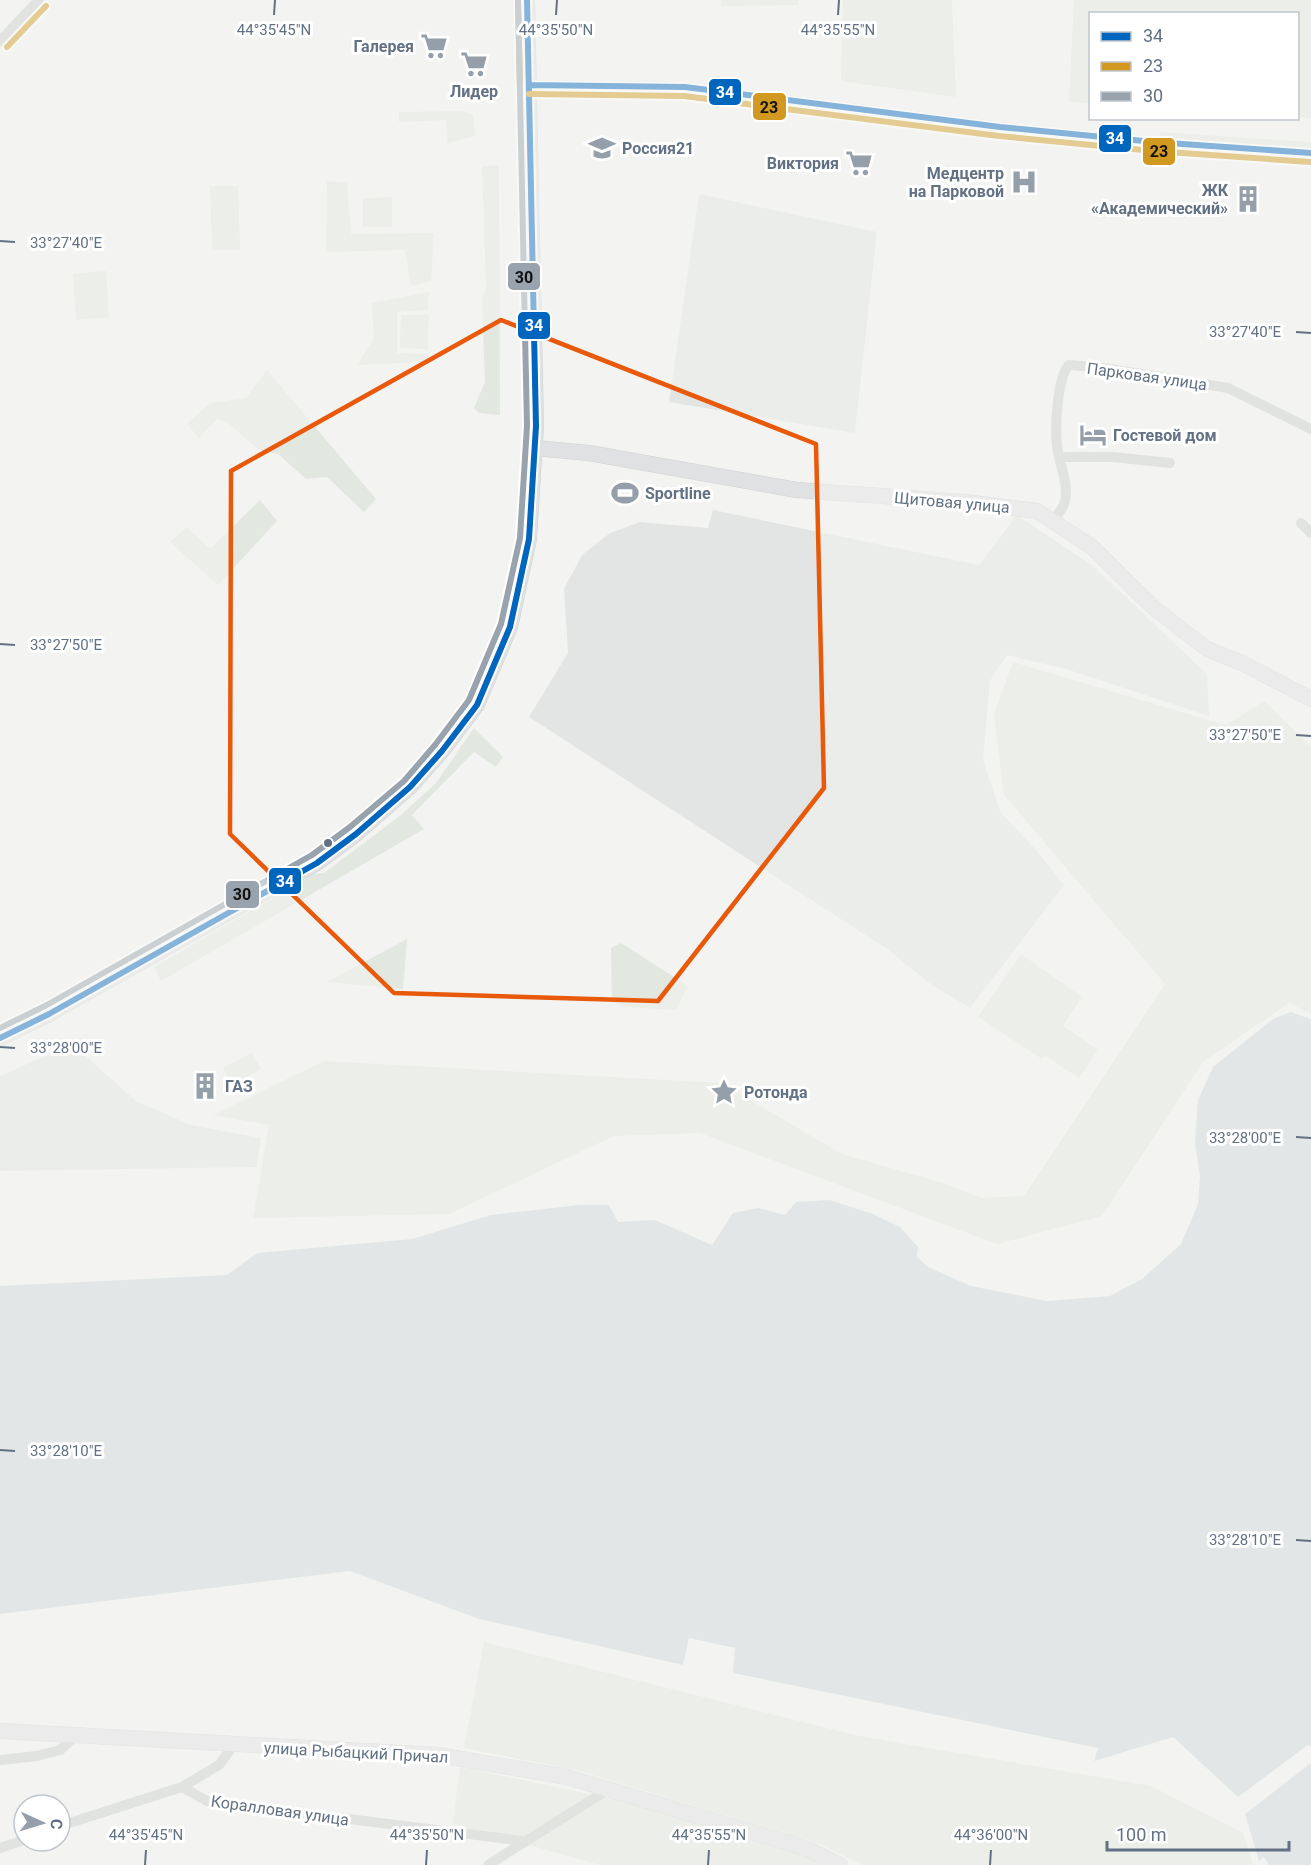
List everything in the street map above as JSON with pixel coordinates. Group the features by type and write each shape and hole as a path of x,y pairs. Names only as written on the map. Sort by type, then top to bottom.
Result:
{"main road":[{"path":"0,1038 49,1014 317,863 356,834 394,800 434,760 477,705 510,627 529,539 535,447 527,0"},
{"name":"Щитовая улица","path":"535,447 581,451 797,490 966,502 1037,511 1092,547 1154,608 1207,648 1244,664 1311,699"},
{"name":"улица Рыбацкий Причал","path":"0,1731 438,1755 567,1777 789,1843 840,1865"}],"street":[{"path":"0,41 39,0"},
{"path":"529,85 685,87 1000,127 1161,143 1311,153"},
{"name":"Парковая улица","path":"1053,521 1065,503 1065,476 1057,448 1057,428 1061,383 1064,370 1069,365 1104,368 1228,387 1311,429"},
{"path":"1060,457 1113,457 1170,463"},
{"path":"1301,523 1311,533"},
{"path":"0,1760 37,1756 60,1750 75,1736"},
{"name":"Коралловая улица","path":"72,1822 182,1787 219,1766 234,1745"},
{"name":"Коралловая улица","path":"182,1787 207,1801 524,1841"},
{"path":"488,1865 609,1790"}],"highlighted area":[{"path":"501,320 816,444 824,788 658,1001 394,993 230,834 231,471"}],"shaded area":[{"path":"721,0 798,0 798,5 721,6"},
{"path":"843,0 952,0 956,97 841,81"},
{"path":"1074,0 1311,0 1311,118 1299,117 1299,12 1089,12 1089,103 1069,102"},
{"path":"463,111 473,114 475,136 447,143 446,120 399,122 399,112"},
{"path":"1160,132 1311,142 1311,148 1160,137"},
{"path":"499,165 500,415 479,413 474,408 485,382 482,300 486,288 482,166"},
{"path":"327,181 347,183 351,234 434,233 431,281 411,286 405,250 326,252"},
{"path":"210,186 238,186 240,250 212,250"},
{"path":"699,194 877,232 855,433 669,402"},
{"path":"392,197 392,227 363,227 363,198"},
{"path":"106,271 109,317 76,320 73,274"},
{"path":"429,292 428,310 397,312 397,353 428,354 427,362 357,365 374,338 372,303"},
{"path":"401,315 429,315 428,349 400,348"},
{"path":"267,370 376,499 364,512 327,477 306,479 278,454 259,450 226,421 217,419 199,438 187,424 210,403 246,398"},
{"path":"260,500 277,521 218,585 170,542 187,527 210,549"},
{"path":"713,510 979,565 1017,515 1093,566 1207,674 1209,716 1066,669 1007,655 990,681 983,760 1001,813 1036,850 1064,885 970,1008 929,983 887,949 529,717 568,653 564,589 582,555 610,533 640,522 708,528"},
{"path":"1013,662 1226,725 1264,701 1311,747 1311,1014 1289,1003 1203,1062 1102,1216 997,1244 700,1133 614,1136 449,1214 253,1218 269,1125 213,1115 324,1061 721,1083 842,1154 947,1184 981,1198 1024,1196 1165,984 1004,795 994,714"},
{"path":"474,728 503,757 496,767 474,752 412,815 424,829 161,981 154,967 314,874 324,873 401,815 436,783"},
{"path":"407,939 403,989 327,982"},
{"path":"621,943 685,984 687,987 676,1010 623,1007 612,1002 611,948"},
{"path":"1021,954 1082,997 1063,1026 1098,1050 1079,1078 1045,1056 1042,1059 978,1017"},
{"path":"1291,1012 1311,1019 1311,1747 1308,1745 1238,1797 1173,1737 1094,1761 1098,1748 733,1673 735,1648 689,1638 683,1665 479,1619 350,1571 0,1614 0,1286 227,1275 257,1253 412,1239 491,1215 579,1205 609,1205 618,1222 655,1220 712,1245 733,1213 758,1208 785,1215 796,1202 830,1200 873,1214 900,1227 918,1247 917,1257 928,1267 971,1286 1047,1301 1110,1296 1142,1279 1181,1244 1198,1204 1200,1177 1195,1143 1198,1100 1213,1067 1273,1019"},
{"path":"72,1044 136,1101 191,1125 261,1138 256,1167 0,1171 0,1076"},
{"path":"252,1053 261,1069 232,1085 223,1068"},
{"path":"484,1642 859,1736 1151,1786 1243,1833 1253,1865 862,1865 820,1844 576,1770 464,1748"},
{"path":"1311,1763 1311,1865 1269,1865 1264,1857 1259,1861 1245,1814"},
{"path":"460,1767 614,1799 806,1853 826,1865 600,1865 453,1824"}],"transit line":[{"name":"23","path":"518,0 520,85"},
{"name":"30","path":"0,1028 45,1006 312,855 350,827 404,781 469,700 501,624 520,538 527,426 518,0"},
{"name":"34","path":"0,1038 49,1014 317,863 356,834 410,787 442,751 477,705 510,627 529,539 536,426 527,0"},
{"name":"23","path":"7,47 46,6"},
{"name":"34","path":"529,85 685,87 1000,127 1154,142 1311,153"},
{"name":"23","path":"529,94 684,96 999,136 1153,151 1310,162"}],"place":[{"name":"Галерея","path":"434,46"},
{"name":"Лидер","path":"474,64"},
{"name":"Россия21","path":"602,148"},
{"name":"Виктория","path":"859,163"},
{"name":"Медцентр на Парковой","path":"1024,182"},
{"name":"ЖК «Академический»","path":"1248,199"},
{"name":"Гостевой дом","path":"1093,435"},
{"name":"Sportline","path":"625,493"},
{"name":"ГАЗ","path":"205,1086"},
{"name":"Ротонда","path":"724,1092"}]}
